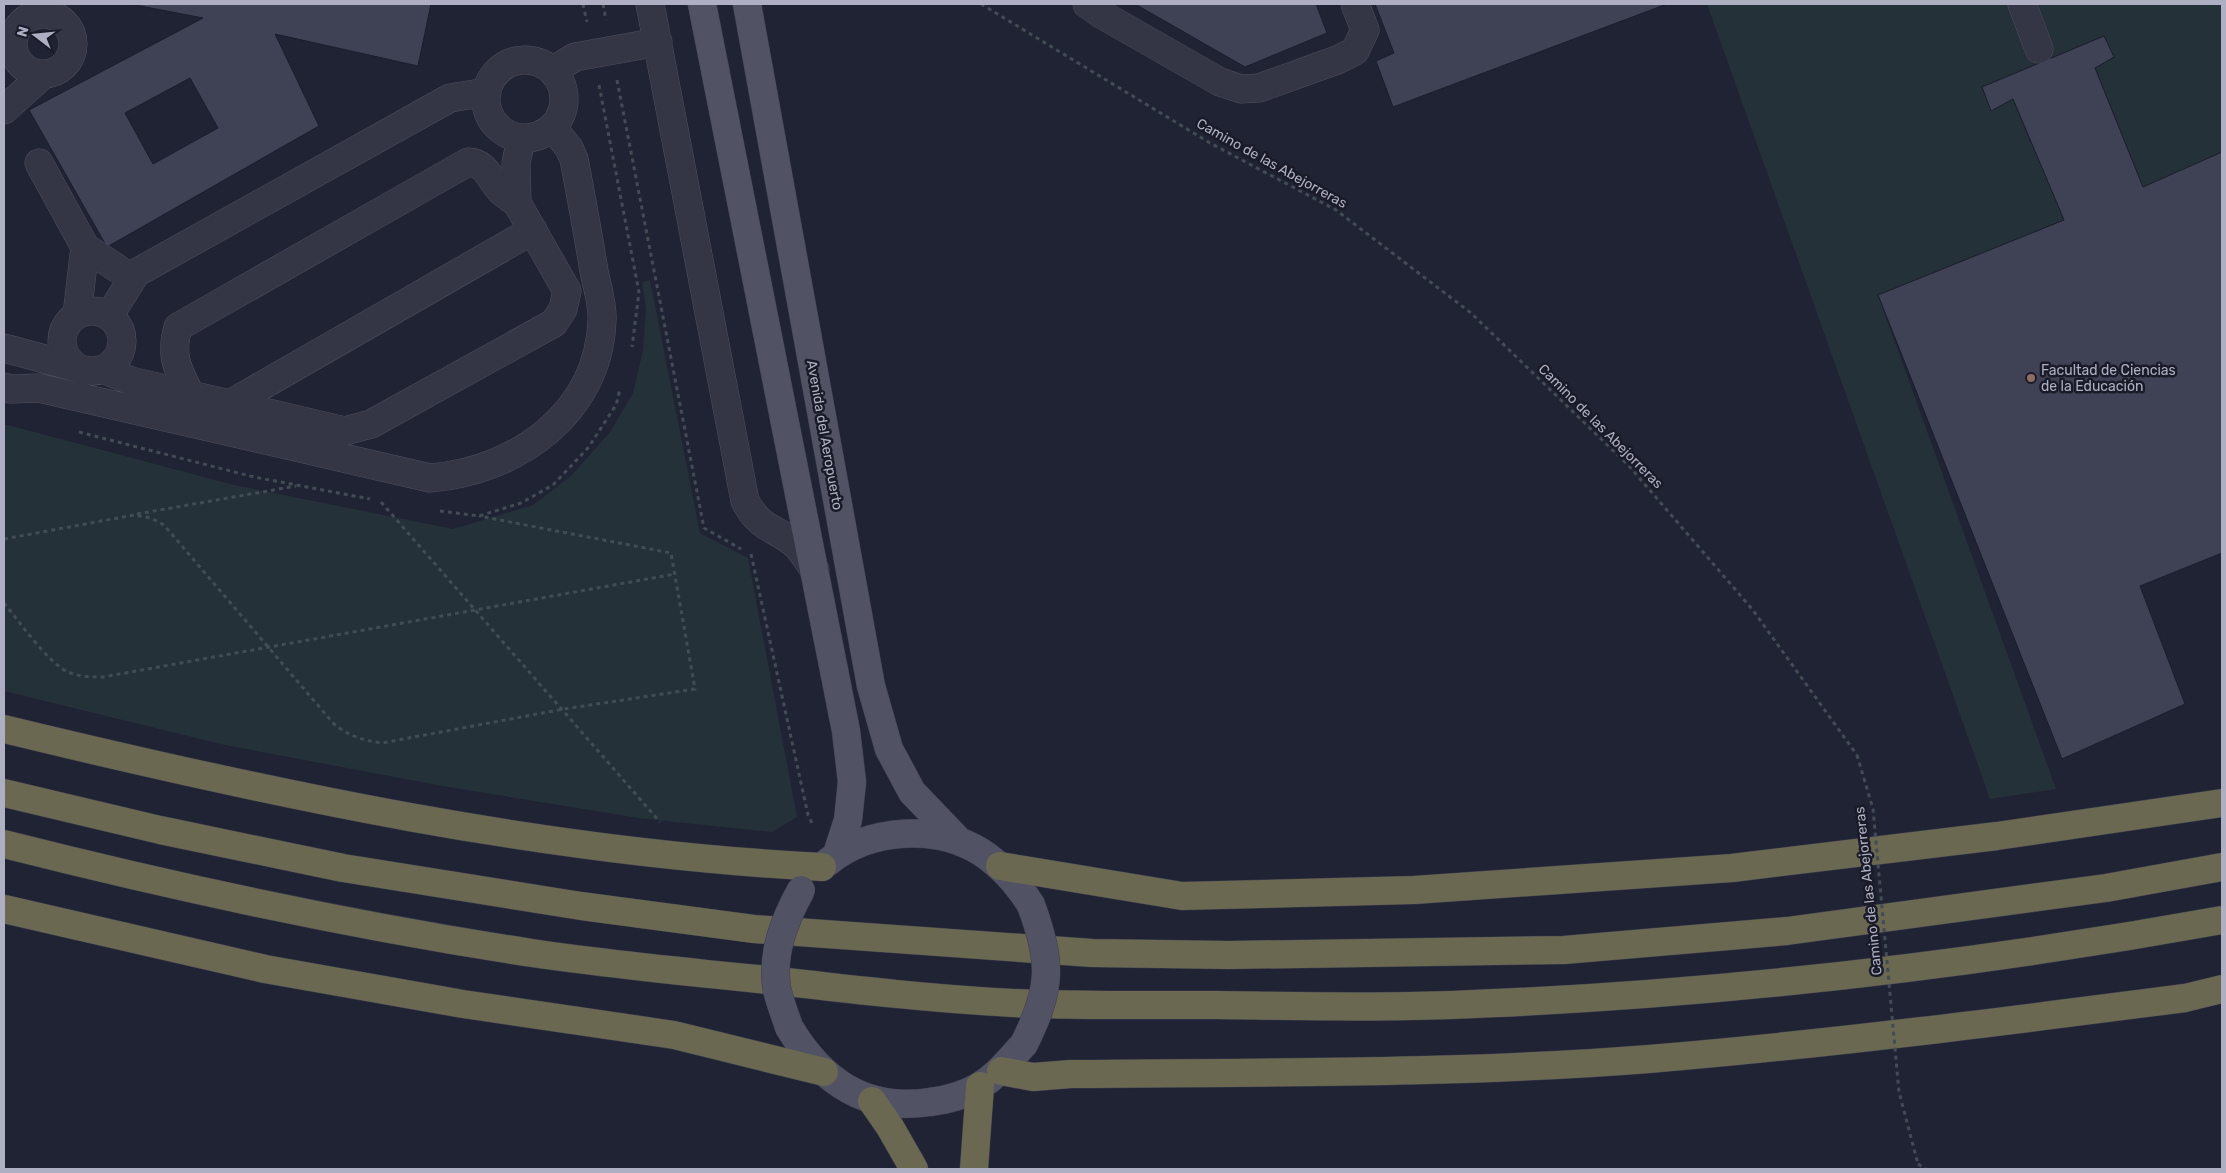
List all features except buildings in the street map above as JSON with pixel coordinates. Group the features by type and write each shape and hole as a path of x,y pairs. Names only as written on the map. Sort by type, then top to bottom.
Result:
{"highway":[{"path":"4,729 261,789 391,814 505,833 685,856 830,861"},
{"path":"4,793 160,830 343,868 581,906 754,928 1092,954 1238,955 1564,950 1787,931 2106,888 2222,867"},
{"path":"1000,866 1182,896 1414,890 1732,868 1997,836 2222,803"},
{"path":"4,844 176,886 272,906 532,953 745,978 1012,1003 1426,1006 1581,999 1799,980 1997,957 2121,939 2222,920"},
{"path":"4,909 265,970 463,1004 674,1035 824,1072"},
{"path":"974,1169 990,1078 1071,1074 1440,1070 1647,1059 1861,1040 2185,998 2222,989"},
{"path":"872,1101 890,1127 914,1169"}],"main road":[{"path":"702,4 846,731 852,782 848,820 830,861"},
{"name":"Avenida del Aeropuerto","path":"747,4 870,686 889,749 912,792 959,841"},
{"path":"912,833 959,841 981,852 1000,866 1019,886 1031,905 1044,940 1046,986 1039,1015 1024,1044 990,1078 948,1099 914,1104 872,1101 844,1086 824,1072 803,1050 789,1027 777,989 778,948 786,919 801,890 830,861 880,836 912,833"}],"street":[{"path":"650,4 745,501 753,516 764,526 782,535 798,548 815,570"},
{"path":"1088,4 1101,14 1220,82 1241,89 1259,88 1337,60 1355,51 1365,30 1355,4"},
{"path":"2022,4 2039,49"},
{"path":"4,110 44,74 62,67 73,50 73,40 65,22 47,14 37,14 27,18 20,24 12,43 18,62 25,69 34,73 44,74"},
{"path":"552,71 575,56 658,42"},
{"path":"4,85 14,52"},
{"path":"527,60 541,63 552,71 561,82 564,96 562,110 552,127 534,137 521,138 508,135 498,128 490,117 486,105 486,92 500,68 513,62 527,60"},
{"path":"91,314 116,322 123,338 121,351 114,362 91,369 68,360 63,348 62,336 68,324 91,314 127,271 450,98 486,92"},
{"path":"4,387 11,389 39,388 430,478 453,476 484,468 535,441 557,424 588,382 600,352 602,317 574,159 569,148 552,127"},
{"path":"517,202 516,162 521,138"},
{"path":"5,346 131,381 345,431 371,424 554,323 563,308 567,291 517,202 501,191 488,172 475,162 468,162 178,327 173,345 175,363 190,394"},
{"path":"39,164 85,247 91,314"},
{"path":"230,404 533,230"},
{"path":"85,247 127,271"},
{"path":"5,346 21,371 39,388"}],"path":[{"name":"Camino de las Abejorreras","path":"981,4 1210,143 1336,210 1470,313 1629,466 1752,609 1857,755 1873,809 1900,1092 1918,1164 1926,1169"},
{"path":"4,539 298,485"},
{"path":"381,502 564,709 662,824"},
{"path":"134,515 151,518 164,525 333,723 346,734 366,741 382,743 564,709 695,689 671,553 479,516"},
{"path":"4,603 55,663 67,672 85,677 103,677 675,574"}],"shaded area":[{"path":"1707,4 2222,4 2222,152 2143,187 2095,68 2114,57 2103,36 1982,87 1991,111 2013,99 2064,220 1878,295 2056,789 1990,799"},
{"path":"650,280 700,533 748,558 797,817 772,832 638,818 437,785 225,745 4,691 4,424 234,485 453,529 533,505 571,476 610,432 633,393 643,350 646,309 642,282"}],"place":[{"name":"Facultad de Ciencias de la Educación","path":"2031,378"}]}
